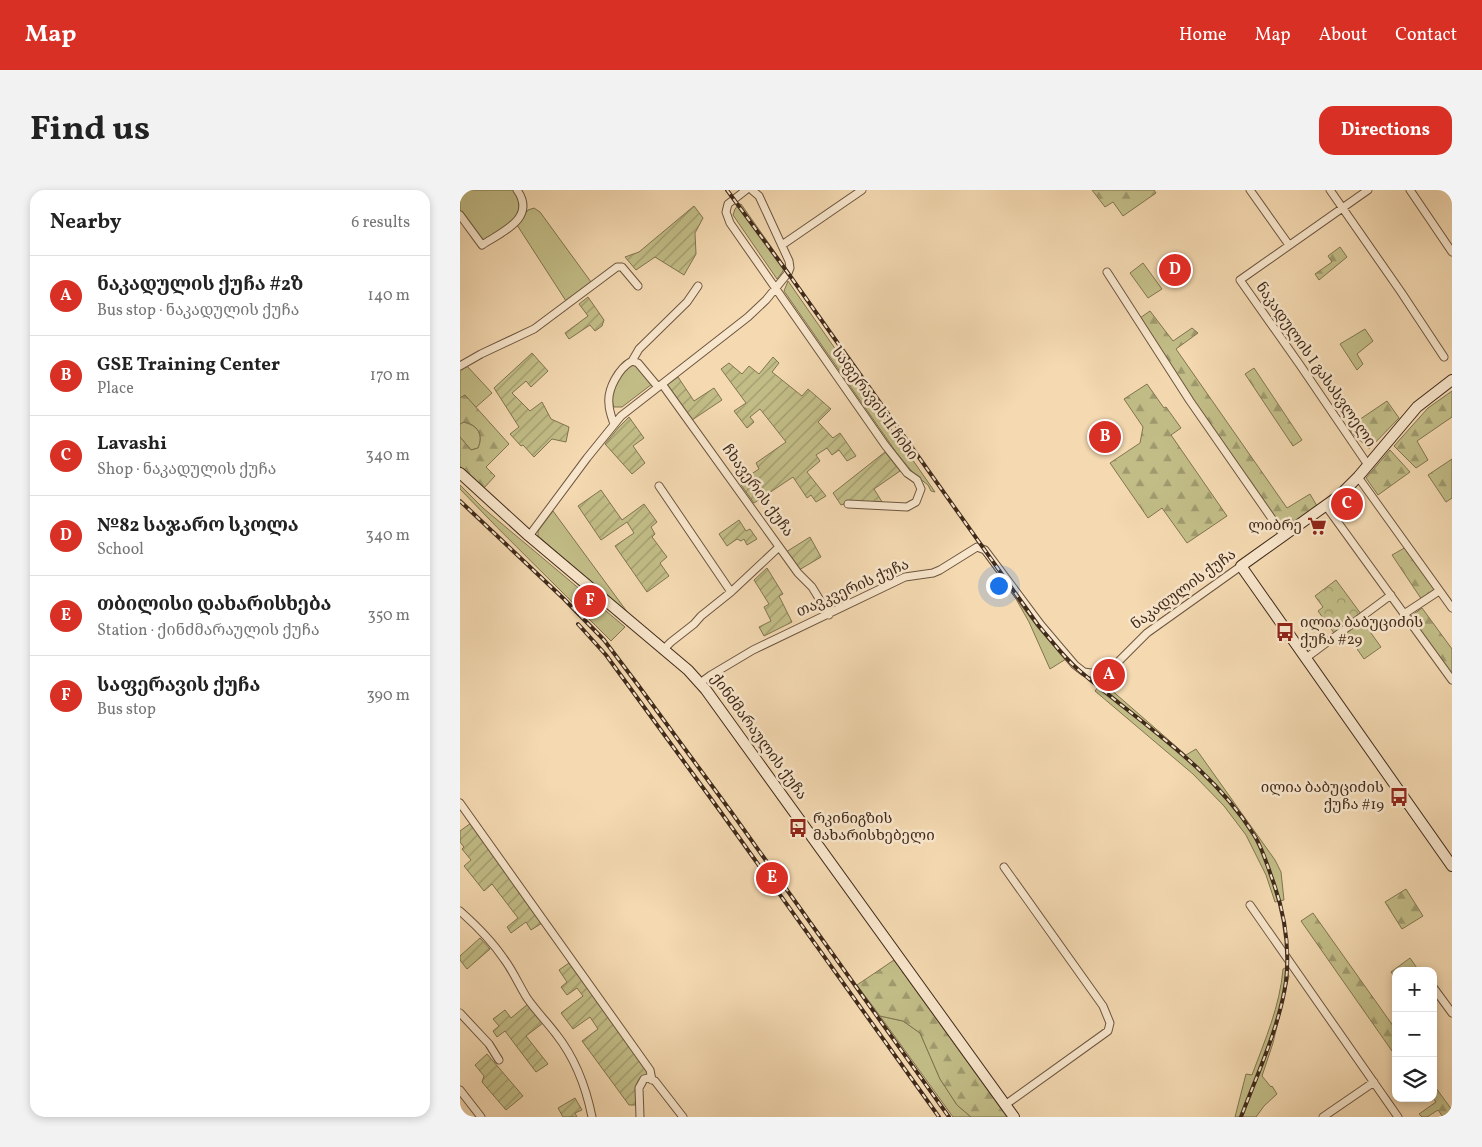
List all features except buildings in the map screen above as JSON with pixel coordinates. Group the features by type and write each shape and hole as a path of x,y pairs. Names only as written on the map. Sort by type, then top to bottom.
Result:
{"main road":[{"name":"ნაკადულის ქუჩა","path":"1241,566 1326,506 1358,477 1418,407 1452,380"},
{"name":"ქინძმარაულის ქუჩა","path":"460,472 529,536 688,670 700,683 716,702 1014,1117"},
{"path":"1241,566 1452,866"}],"street":[{"path":"460,216 482,246 518,220 523,207 523,201 517,190"},
{"path":"746,190 728,204 726,208 727,217 775,289"},
{"path":"529,536 614,424 660,385 748,317 788,273 790,268 789,261 759,196 752,190"},
{"path":"782,245 862,190"},
{"path":"1250,190 1289,245 1368,190"},
{"path":"1330,190 1444,356"},
{"path":"1410,190 1452,252"},
{"name":"ნაკადულის I გასასვლელი","path":"1289,245 1240,280 1368,465"},
{"path":"460,366 486,351 534,329 617,266 622,267 638,286"},
{"path":"1107,272 1190,401 1284,536"},
{"path":"614,424 608,404 618,372 632,361 639,349 687,302 698,286"},
{"name":"საფერავის II ჩიხი","path":"775,289 885,446 907,473 917,480 921,489 916,502 907,507 848,504"},
{"name":"ჩხავერის ქუჩა","path":"632,361 638,363 660,385 798,573 812,587 829,615"},
{"path":"1358,477 1452,608"},
{"path":"659,486 731,592"},
{"path":"1326,506 1452,680"},
{"path":"663,650 731,592 779,546"},
{"name":"თავკვერის ქუჩა","path":"700,683 754,650 905,577 933,573 977,547 981,547 993,559 1041,625 1075,665 1084,672"},
{"name":"ნაკადულის ქუჩა","path":"1084,672 1098,673 1112,668 1148,633 1241,566"},
{"path":"1404,614 1440,591"},
{"path":"1306,658 1391,595"},
{"path":"460,803 650,1070 652,1080"},
{"path":"1004,868 1103,1006 1110,1023 1108,1032 1005,1105"},
{"path":"1250,905 1398,1117"},
{"path":"460,912 476,925 491,942 504,959 528,1000 558,1035 572,1058 583,1082 592,1117"},
{"path":"1437,992 1452,1013"},
{"path":"460,1013 489,1044 499,1060"},
{"path":"640,1117 639,1088 644,1079 648,1078 674,1103 684,1117"},
{"path":"1323,1117 1374,1082"},
{"path":"460,1090 481,1117"}],"green space":[{"path":"460,190 514,190 519,202 518,214 513,222 483,242 460,210"},
{"path":"1092,190 1154,190 1156,193 1123,216 1113,202 1105,207"},
{"path":"739,204 741,204 784,265 783,271 777,279 733,215"},
{"path":"694,206 703,218 695,233 696,254 684,275 655,257 636,270 625,257 639,252"},
{"path":"534,208 540,212 591,282 566,301 517,225 528,210"},
{"path":"1340,247 1347,257 1319,280 1315,274 1332,262 1328,256"},
{"path":"1143,263 1162,289 1148,298 1130,273"},
{"path":"788,281 935,492 931,491 928,485 914,474 896,452 784,291"},
{"path":"588,297 604,320 602,326 595,331 590,325 569,339 565,333 588,316 579,304"},
{"path":"1150,311 1173,341 1192,328 1198,333 1176,349 1287,508 1310,494 1317,506 1284,530 1191,397 1140,318"},
{"path":"1365,329 1373,341 1357,354 1363,364 1357,370 1340,344"},
{"path":"532,353 548,371 531,387 526,381 512,393 530,411 542,402 551,419 569,427 566,442 552,439 534,457 510,434 519,427 494,388"},
{"path":"773,357 779,363 772,372 802,396 808,389 831,409 818,422 833,438 840,433 856,456 847,461 839,450 832,455 827,448 816,455 820,461 807,472 826,496 816,502 811,495 807,498 793,477 754,503 739,482 759,469 756,463 786,442 760,409 750,417 754,422 747,428 734,411 746,403 721,369 729,363 742,374 749,366 759,374"},
{"path":"635,364 652,384 622,407 614,407 612,396 618,379 628,365"},
{"path":"466,365 492,393 475,408 465,395 460,398 460,369"},
{"path":"1254,368 1302,440 1293,446 1245,374"},
{"path":"678,377 694,401 714,388 722,400 692,420 667,385"},
{"path":"1147,384 1181,428 1171,435 1227,516 1187,543 1162,508 1148,518 1110,463 1140,443 1143,427 1124,399"},
{"path":"1452,391 1452,417 1417,441 1428,460 1416,468 1394,446 1428,408"},
{"path":"465,395 509,444 486,467 495,476 483,489 460,466 460,437 471,450 478,448 480,443 480,435 473,425 464,422 460,424 460,398"},
{"path":"1387,401 1399,418 1369,449 1347,428"},
{"path":"629,417 644,438 633,446 645,463 632,474 605,444"},
{"path":"463,422 473,426 478,431 480,443 478,448 471,450 460,437 460,424"},
{"path":"1390,450 1410,472 1378,495 1366,478"},
{"path":"885,452 900,471 874,489 884,505 850,502 841,505 833,493"},
{"path":"1452,459 1452,498 1446,502 1428,475"},
{"path":"460,485 483,508 625,627 611,641 460,489"},
{"path":"601,490 622,520 644,504 657,522 651,527 655,534 652,537 667,557 660,563 669,576 647,592 615,546 634,533 627,522 601,540 578,506"},
{"path":"553,511 628,613 538,536 538,531"},
{"path":"739,520 746,531 750,529 757,539 747,545 744,539 741,541 737,539 727,546 719,534"},
{"path":"810,537 821,557 799,570 786,552"},
{"path":"1406,547 1436,591 1422,600 1392,555"},
{"path":"980,550 983,551 1066,659 1050,669 1029,622 1016,599"},
{"path":"767,568 783,594 779,596 792,622 764,636 759,627 771,621 764,607 769,604 754,580"},
{"path":"1336,580 1361,614 1334,633 1318,611 1323,607 1315,596"},
{"path":"1422,608 1452,649 1452,676 1412,621 1411,616"},
{"path":"1363,622 1381,647 1364,659 1346,633"},
{"path":"1102,682 1186,755 1196,749 1275,860 1281,872 1284,900 1275,902 1266,875 1246,835 1224,806 1193,774 1095,691"},
{"path":"471,823 542,923 531,930 526,922 511,933 507,927 518,918 492,884 484,891 464,866 471,860 462,849 464,847 460,842 460,831"},
{"path":"1406,889 1423,916 1402,929 1385,902"},
{"path":"1313,913 1392,1024 1392,1051 1301,921"},
{"path":"480,938 490,949 467,969 460,960 460,956"},
{"path":"1410,958 1416,967 1398,967"},
{"path":"894,960 1007,1117 971,1117 957,1105 940,1079 920,1033 903,1021 880,1016 857,985"},
{"path":"569,963 648,1071 648,1075 643,1076 636,1086 636,1105 629,1105 582,1041 598,1029 590,1017 573,1029 561,1013 583,996 577,988 567,995 561,987 567,982 559,970"},
{"path":"1285,968 1289,976 1273,1043 1262,1076 1277,1094 1264,1106 1256,1117 1235,1117 1246,1074 1252,1075 1271,1023 1279,996 1283,969"},
{"path":"528,1004 543,1023 526,1036 548,1064 536,1072 505,1031 497,1037 493,1031 499,1026 493,1019 505,1010 511,1018"},
{"path":"880,1016 903,1021 920,1033 940,1079 957,1105 971,1117 953,1117"},
{"path":"487,1054 523,1096 506,1110 482,1082 484,1076 475,1065"},
{"path":"1437,1089 1452,1110 1452,1117 1443,1117 1438,1110 1427,1117 1422,1117 1419,1114 1437,1102"},
{"path":"575,1098 582,1110 575,1113 577,1117 563,1117 558,1108"}],"railway":[{"path":"727,190 1038,625 1075,667 1174,747 1218,788 1257,840 1263,852 1281,908 1286,932 1287,968 1279,1015 1241,1117"},
{"path":"460,501 564,599 604,640 732,813 949,1117"},
{"path":"578,624 606,655 939,1117"}],"place":[{"name":"№82 საჯარო სკოლა","path":"1175,270"},
{"name":"GSE Training Center","path":"1105,437"},
{"name":"Lavashi","path":"1347,504"},
{"name":"ლიბრე","path":"1317,526"},
{"name":"საფერავის ქუჩა","path":"590,601"},
{"name":"ილია ბაბუციძის ქუჩა #29","path":"1285,632"},
{"name":"ნაკადულის ქუჩა #2ზ","path":"1109,675"},
{"name":"ილია ბაბუციძის ქუჩა #19","path":"1399,797"},
{"name":"რკინიგზის მახარისხებელი","path":"798,828"},
{"name":"თბილისი დახარისხება","path":"772,878"}]}
